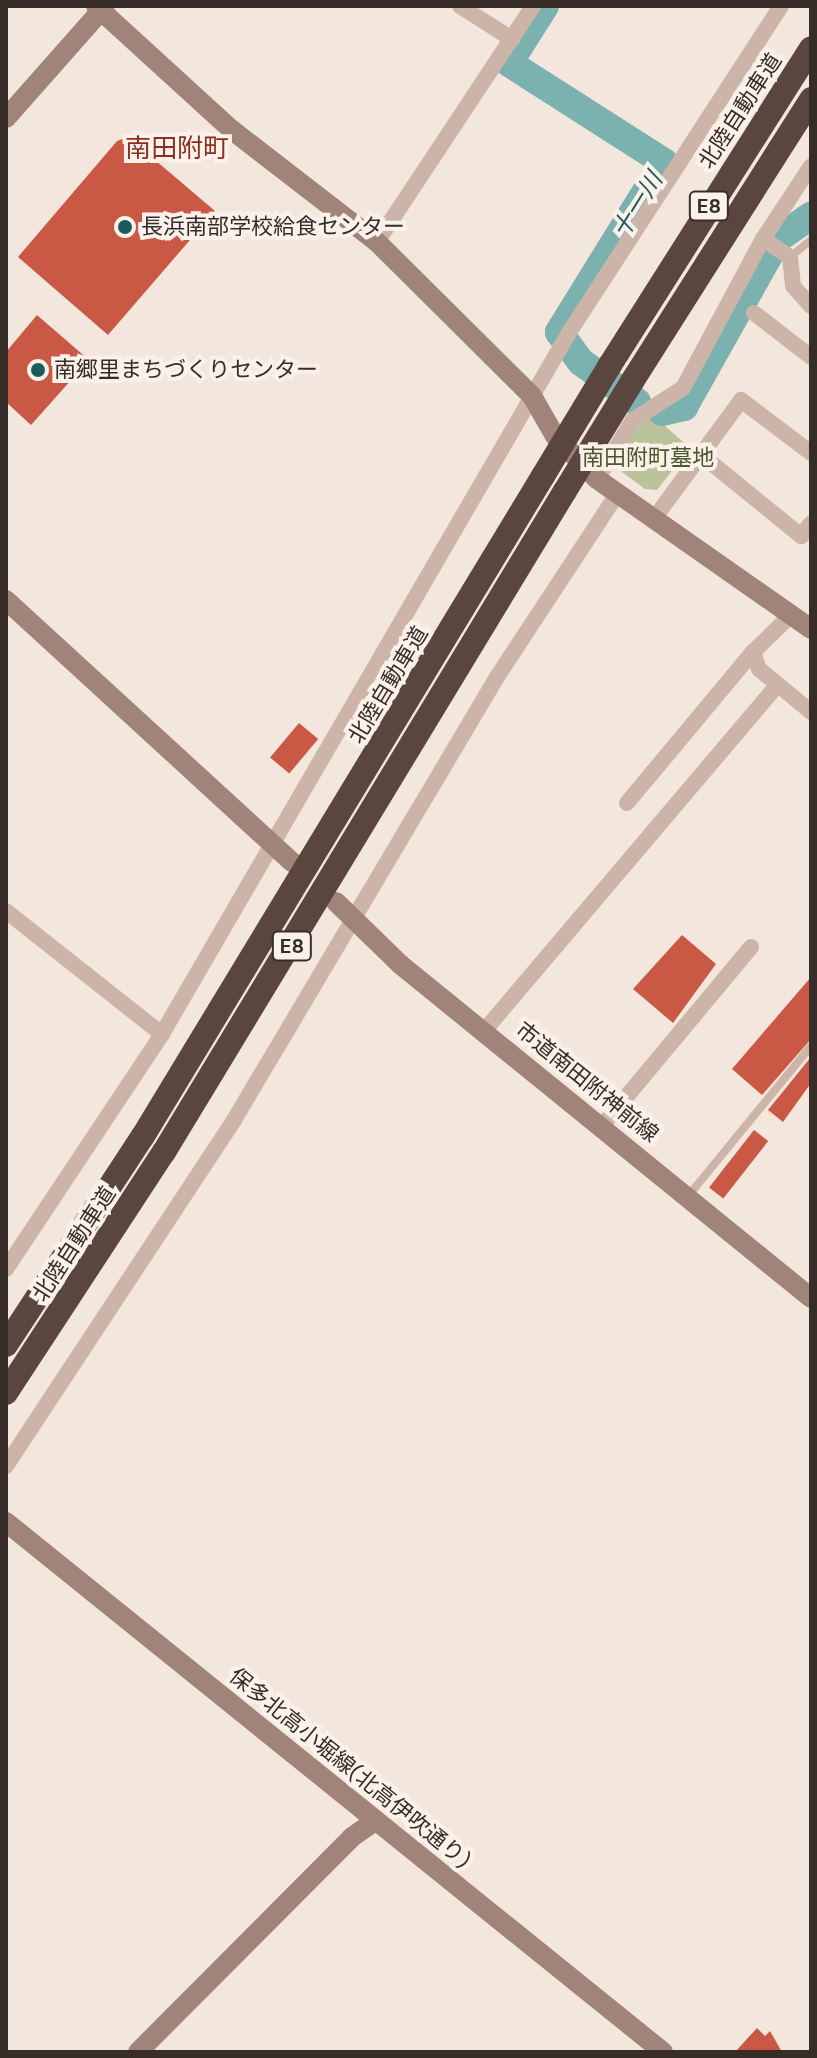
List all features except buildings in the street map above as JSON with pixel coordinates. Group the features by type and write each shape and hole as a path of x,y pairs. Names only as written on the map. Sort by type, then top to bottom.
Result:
{"highway":[{"name":"北陸自動車道","path":"6,1345 160,1110 610,365 811,48"},
{"name":"北陸自動車道","path":"6,1393 173,1139 633,380 811,99"}],"street":[{"path":"460,6 512,39"},
{"path":"377,242 533,6"},
{"path":"6,1269 162,1034 274,849 532,396 781,6"},
{"path":"6,118 101,7 232,130 377,242 532,396 555,436 597,479 811,629"},
{"path":"597,479 633,420 683,388 765,240 811,166"},
{"path":"765,240 786,254 793,286 811,306"},
{"path":"754,313 811,357"},
{"path":"653,520 699,453 741,400 811,453"},
{"path":"699,453 801,536 811,523"},
{"path":"6,1466 234,1120 497,677 617,494"},
{"path":"6,600 274,849 292,862"},
{"path":"627,803 753,652 791,615"},
{"path":"753,652 759,669 811,712"},
{"path":"484,1031 777,685"},
{"name":"市道南田附神前線","path":"336,902 484,1031 689,1195 811,1298"},
{"path":"6,911 162,1034"},
{"path":"602,1126 751,947"},
{"name":"保多北高小堀線(北高伊吹通り)","path":"6,1522 663,2052"},
{"path":"138,2052 352,1837 375,1821"}],"lane":[{"path":"786,254 811,240"},
{"path":"689,1195 811,1046"}],"green space":[{"name":"南田附町墓地","path":"649,412 690,448 657,490 645,489 611,464"}],"waterway":[{"name":"十一川","path":"545,6 509,63 664,162 559,332 581,362 637,402"},
{"name":"十一川","path":"662,412 684,407 779,238 811,216"}],"place":[{"name":"長浜南部学校給食センター","path":"125,227"},
{"name":"南郷里まちづくりセンター","path":"38,370"}],"district":[{"name":"南田附町","path":"177,149"}]}
